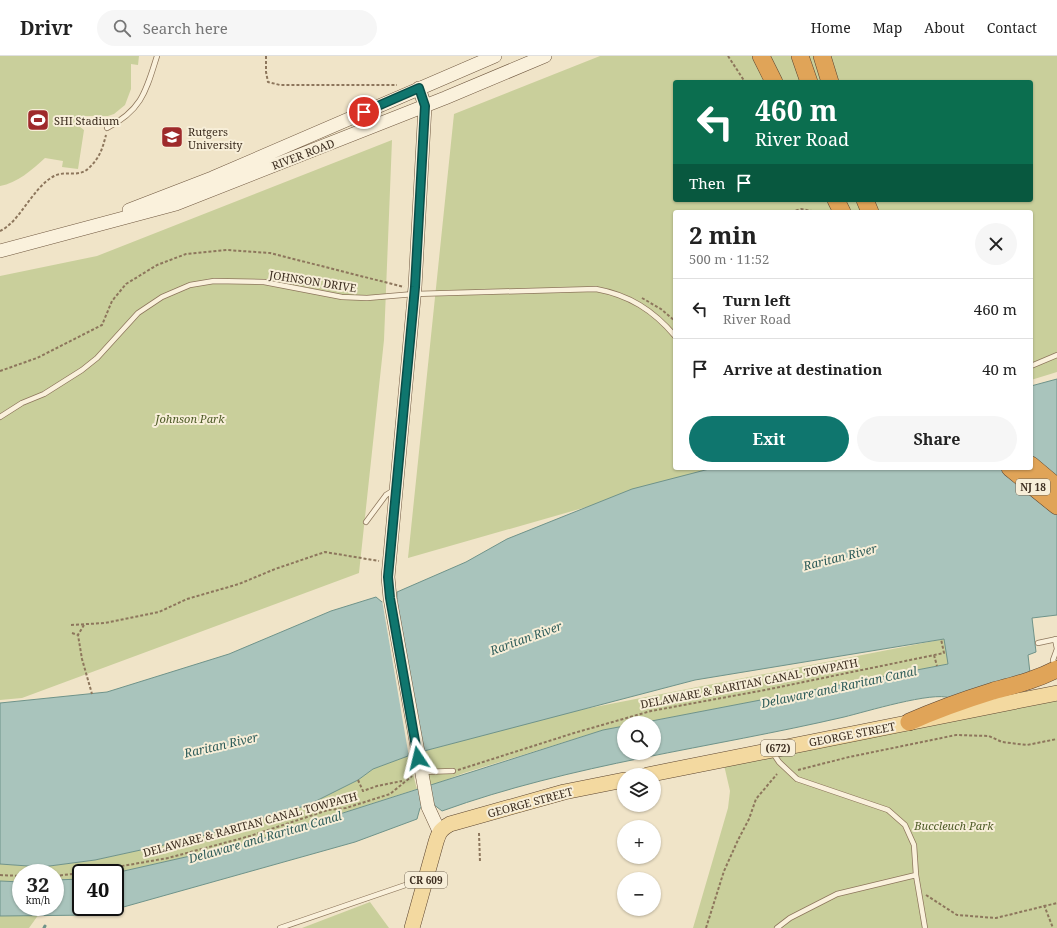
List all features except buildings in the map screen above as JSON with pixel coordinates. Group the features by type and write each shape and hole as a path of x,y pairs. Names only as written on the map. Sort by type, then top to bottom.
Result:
{"highway":[{"path":"761,56 773,80"},
{"path":"800,56 808,80"},
{"path":"822,56 829,80"},
{"name":"NJ 18","path":"1033,467 1057,488"},
{"name":"NJ 18","path":"1012,470 1057,506"},
{"path":"909,722 942,707 1018,685 1057,669"}],"main road":[{"name":"RIVER ROAD","path":"56,238 212,178 496,56"},
{"name":"RIVER ROAD","path":"0,251 56,238 176,204 425,106 545,56"},
{"path":"419,88 425,106 414,294 389,560 390,598 418,758 419,774 428,807 439,831"},
{"name":"GEORGE STREET","path":"661,772 1057,693"},
{"name":"GEORGE STREET","path":"439,831 450,824 564,792 617,781"},
{"name":"CR 609","path":"412,928 427,879 439,831"}],"lane":[{"path":"107,128 132,111 146,93 157,56"},
{"name":"JOHNSON DRIVE","path":"0,417 22,403 44,394 82,370 97,358 138,313 162,296 190,286 214,281 243,280 264,282 342,296 367,298 414,294 596,289 625,296 636,301 656,315 673,334"},
{"path":"1033,365 1057,354"},
{"path":"366,522 386,495 396,490"},
{"path":"1038,643 1056,639 1057,649 1053,660 1057,669"},
{"path":"771,750 779,762 797,779 888,810 905,825 914,845 916,875 925,928"},
{"path":"419,774 453,771"},
{"path":"777,928 790,918 837,894 916,875"},
{"path":"280,928 415,881 427,879"}],"path":[{"path":"266,56 266,72 268,82 280,85 401,85"},
{"path":"728,56 744,80"},
{"path":"0,231 4,230 36,191 55,176 80,174 89,168 102,154 107,128"},
{"path":"71,625 119,621 159,612 187,599 238,584 275,568 325,552 380,561"},
{"path":"84,625 78,635 82,659 92,694"},
{"path":"72,633 78,635"},
{"name":"DELAWARE & RARITAN CANAL TOWPATH","path":"453,771 574,733 651,711 765,690 944,653 941,639"},
{"path":"934,655 937,666"},
{"path":"798,770 849,757 956,735 989,736 1002,742 1027,745 1057,739"},
{"path":"463,769 464,773"},
{"name":"DELAWARE & RARITAN CANAL TOWPATH","path":"124,866 168,858 250,836 328,810 346,808 386,796 404,781 419,774"},
{"path":"706,928 724,871 749,819 756,799 777,774"},
{"path":"358,780 363,791 377,786 404,781"},
{"path":"478,833 480,862"},
{"path":"0,875 12,876"},
{"path":"919,889 957,915 996,918 1057,903"},
{"path":"1044,906 1053,928"}],"green space":[{"name":"SHI Stadium","path":"0,56 139,56 138,65 131,64 131,89 125,105 114,114 108,116 77,116 75,123 84,130 78,169 62,167 63,161 45,158 18,179 0,186"},
{"path":"600,56 1057,56 1057,372 1033,379 1033,210 673,210 673,470 716,470 408,558 454,114"},
{"name":"Johnson Park","path":"392,140 384,340 359,573 22,698 0,700 0,276 97,256"},
{"path":"944,639 949,664 661,719 661,716 617,716 617,727 603,730 464,773 430,786 424,751 569,712"},
{"name":"Buccleuch Park","path":"1057,699 1057,928 693,928 728,808 730,791 724,765"},
{"path":"408,756 417,789 252,842 124,871 124,864 72,864 72,879 64,880 64,864 95,860 191,839 308,805 358,780 373,769"},
{"path":"0,864 12,865 12,882 0,881"},
{"path":"370,902 389,928 302,928"},
{"path":"0,916 38,916 29,928 0,928"}],"water":[{"path":"1057,379 1057,615 1032,618 1036,652 1028,655 1030,673 950,698 929,697 794,728 661,754 661,719 948,664 944,639 695,680 424,751 409,750 408,756 373,769 358,780 308,805 191,839 95,860 64,864 0,864 0,703 107,692 229,654 331,611 376,597 382,602 397,599 397,592 466,562 507,539 632,489 705,470 1033,470 1033,385"},
{"path":"617,727 617,760 633,760 541,781 442,811 433,804 420,808 417,819 355,842 124,907 124,871 252,842 603,730"},
{"path":"72,879 72,915 64,915 64,880"},
{"path":"0,881 12,882 12,916 0,916"}],"pier":[{"path":"395,597 419,749 410,751 409,757 382,600"}],"place":[{"name":"SHI Stadium","path":"38,120"},
{"name":"Rutgers University","path":"172,137"}],"route":[{"path":"364,112 419,88 425,106 415,287 388,577 390,598 418,758"}],"water label":[{"name":"Raritan River","path":"840,557"},
{"name":"Raritan River","path":"526,638"},
{"name":"Delaware and Raritan Canal","path":"839,687"},
{"name":"Raritan River","path":"221,745"},
{"name":"Delaware and Raritan Canal","path":"265,837"}]}
